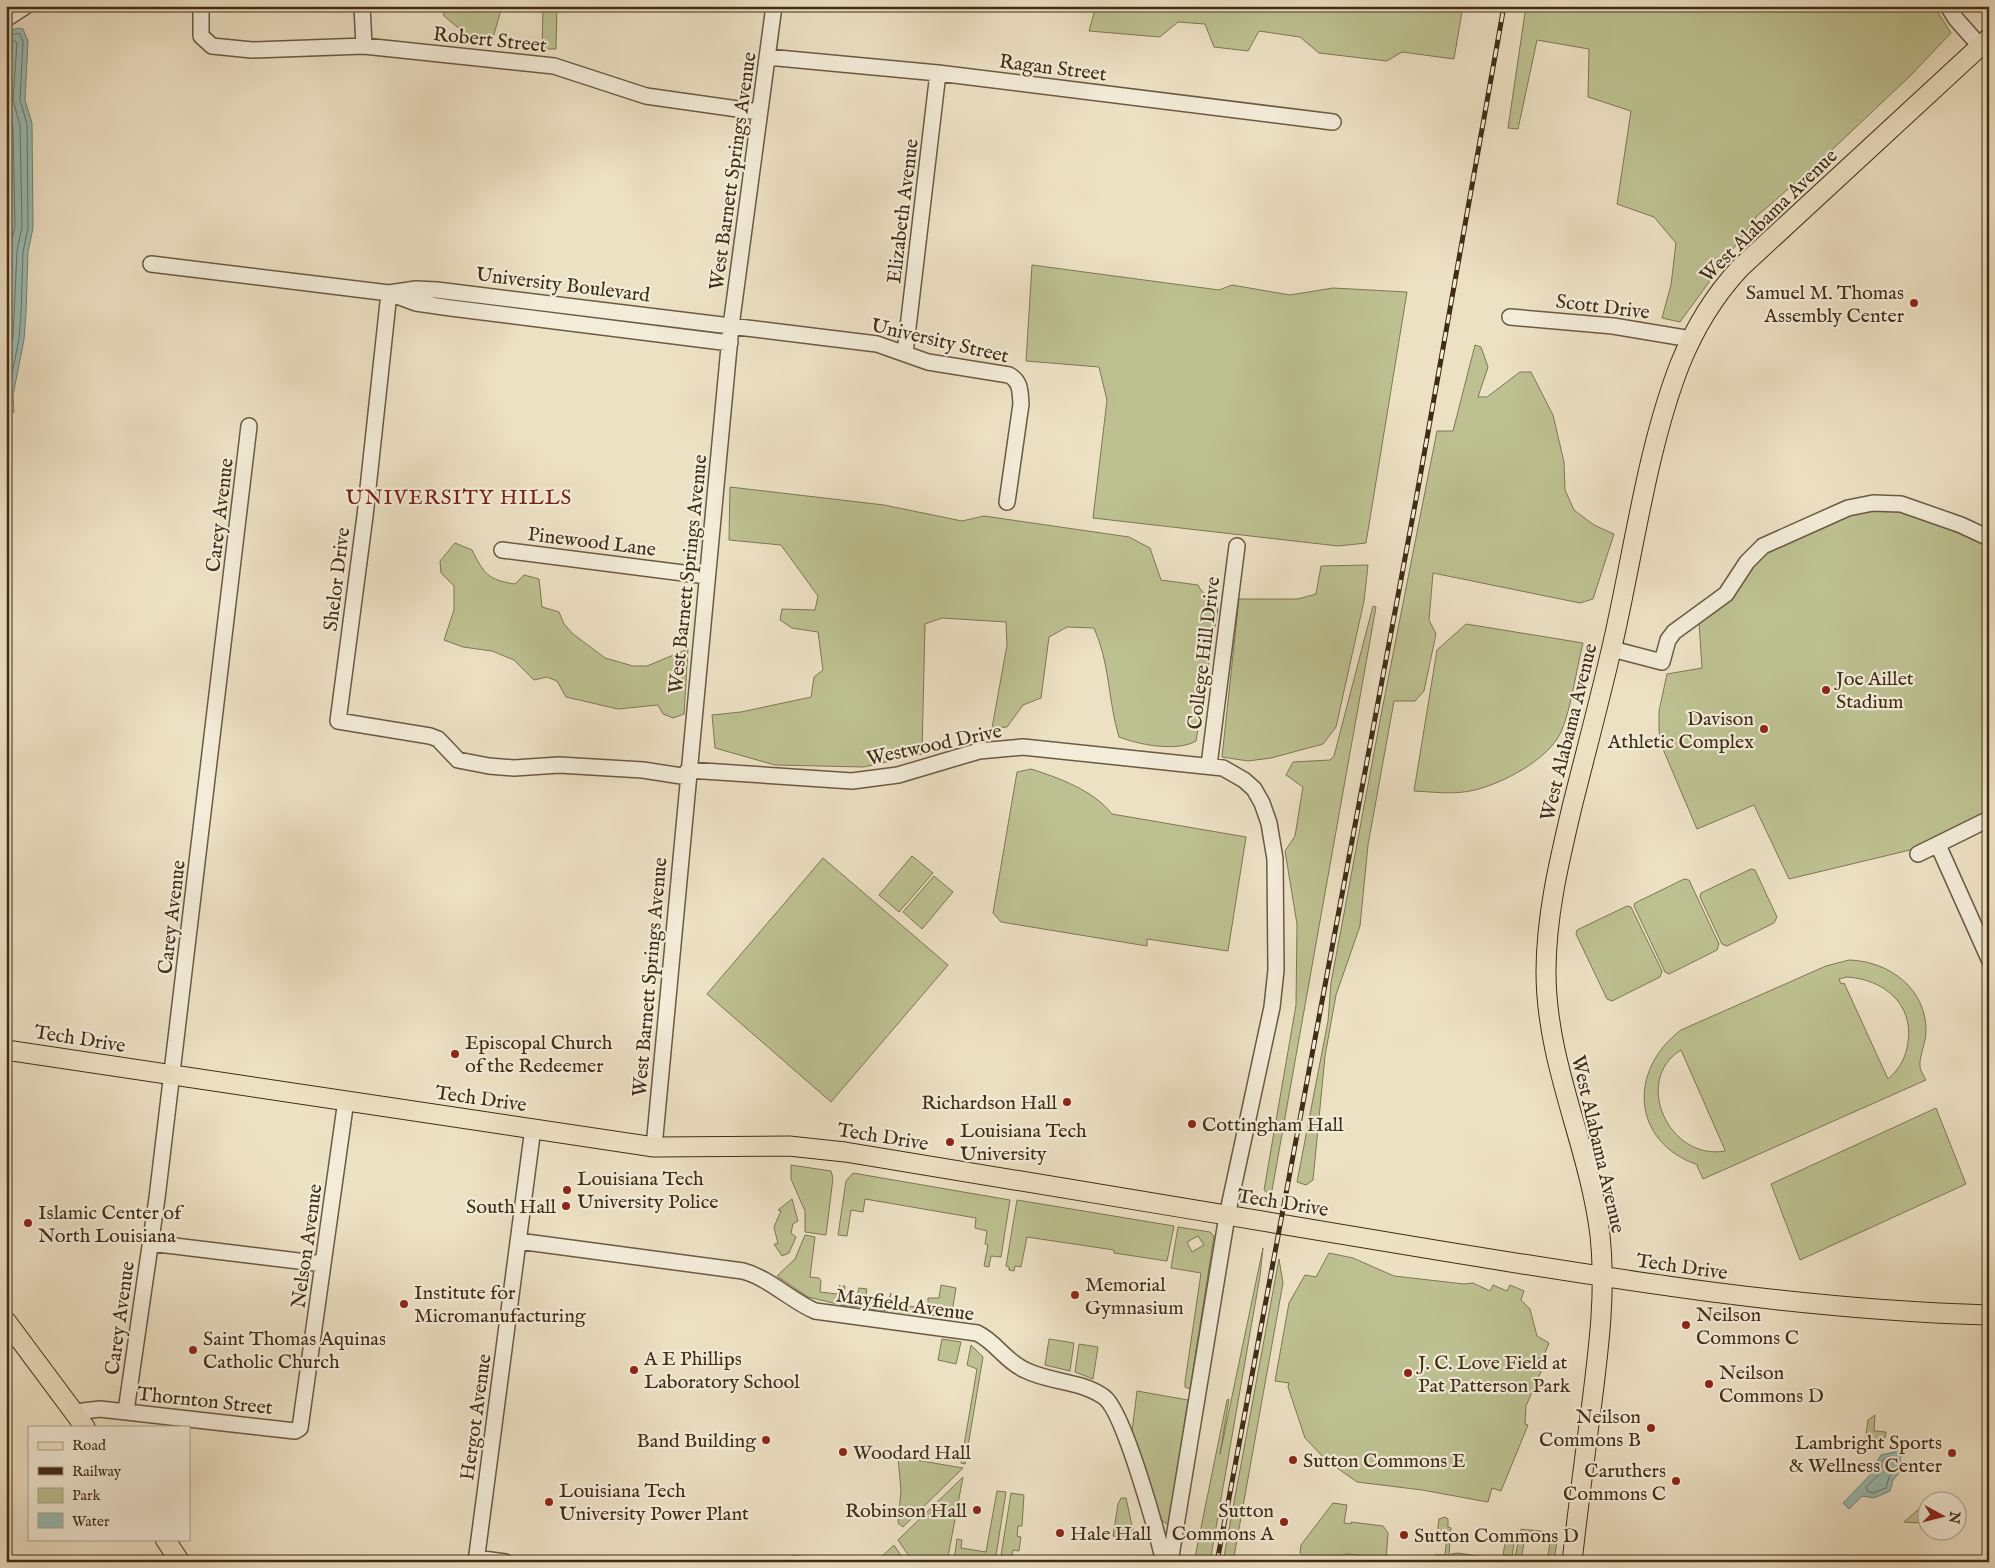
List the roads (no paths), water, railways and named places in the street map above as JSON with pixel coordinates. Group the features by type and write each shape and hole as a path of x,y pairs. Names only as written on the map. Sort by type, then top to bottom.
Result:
{"main road":[{"name":"West Alabama Avenue","path":"1572,1562 1598,1350 1603,1278 1594,1203 1554,1048 1546,994 1549,915 1558,867 1612,648 1661,425 1671,390 1691,339 1710,304 1740,268 1985,42"},
{"name":"Tech Drive","path":"6,1050 654,1147 789,1146 845,1152 1603,1278 1741,1297 1815,1305 1989,1315"},
{"path":"8,1326 80,1420"},
{"path":"166,1540 180,1562"}],"street":[{"path":"6,20 26,6"},
{"name":"Robert Street","path":"201,6 202,36 212,46 252,50 364,46 554,66 646,96 759,112"},
{"path":"362,6 364,46"},
{"name":"West Barnett Springs Avenue","path":"654,1147 706,576 730,344 774,6"},
{"path":"1948,6 1956,19 1985,42"},
{"name":"Ragan Street","path":"767,57 938,73 1333,122"},
{"name":"Elizabeth Avenue","path":"905,353 938,73"},
{"name":"University Boulevard","path":"151,264 389,294 416,303 730,344"},
{"name":"University Boulevard","path":"389,294 416,289 437,290 732,326"},
{"name":"Shelor Drive","path":"338,721 365,516 389,294"},
{"name":"Scott Drive","path":"1510,317 1612,326 1691,339"},
{"name":"University Street","path":"732,326 877,344 928,362 1009,375 1017,382 1020,390 1020,404 1007,502"},
{"name":"Carey Avenue","path":"126,1411 172,1075 249,426"},
{"path":"1612,648 1662,662 1668,640 1674,632 1726,594 1747,562 1763,546 1848,508 1873,503 1901,504 1961,525 1989,538"},
{"name":"College Hill Drive","path":"1209,765 1237,546"},
{"name":"Pinewood Lane","path":"502,550 706,576"},
{"name":"Westwood Drive","path":"338,721 430,736 438,739 458,760 489,766 514,768 558,765 688,774 869,780 898,776 979,751 1023,747 1209,765 1223,768 1244,780 1254,789 1262,803 1273,838 1276,859 1275,988 1227,1216 1170,1562"},
{"path":"1918,854 1989,819"},
{"path":"1938,845 1989,959"},
{"name":"Nelson Avenue","path":"300,1428 346,1100"},
{"name":"Hergot Avenue","path":"476,1560 533,1128"},
{"name":"Mayfield Avenue","path":"518,1241 743,1271 757,1276 795,1301 815,1310 977,1333 983,1336 1009,1362 1026,1371 1038,1376 1080,1384 1106,1398 1121,1422 1153,1518 1164,1562"},
{"path":"150,1243 323,1264"},
{"name":"Thornton Street","path":"80,1420 100,1409 295,1430 300,1428"},
{"path":"476,1560 504,1562"}],"water":[{"path":"23,29 28,41 25,100 32,123 33,228 28,252 24,340 13,395 14,412 8,417 6,416 6,31"},
{"path":"1901,1445 1907,1451 1900,1458 1902,1469 1893,1480 1890,1491 1874,1498 1862,1496 1849,1509 1843,1503 1875,1470 1876,1463 1881,1455 1895,1452"}],"railway":[{"path":"1217,1562 1417,494 1504,6"}],"place":[{"name":"Samuel M. Thomas Assembly Center","path":"1914,303"},
{"name":"Joe Aillet Stadium","path":"1826,690"},
{"name":"Davison Athletic Complex","path":"1764,729"},
{"name":"Episcopal Church of the Redeemer","path":"455,1054"},
{"name":"Richardson Hall","path":"1067,1102"},
{"name":"Cottingham Hall","path":"1192,1124"},
{"name":"Louisiana Tech University","path":"950,1142"},
{"name":"Louisiana Tech University Police","path":"567,1190"},
{"name":"South Hall","path":"566,1206"},
{"name":"Islamic Center of North Louisiana","path":"28,1223"},
{"name":"Memorial Gymnasium","path":"1075,1295"},
{"name":"Institute for Micromanufacturing","path":"404,1304"},
{"name":"Neilson Commons C","path":"1686,1325"},
{"name":"Saint Thomas Aquinas Catholic Church","path":"193,1350"},
{"name":"A E Phillips Laboratory School","path":"634,1370"},
{"name":"J. C. Love Field at Pat Patterson Park","path":"1408,1373"},
{"name":"Neilson Commons D","path":"1709,1384"},
{"name":"Neilson Commons B","path":"1651,1428"},
{"name":"Band Building","path":"766,1440"},
{"name":"Woodard Hall","path":"843,1452"},
{"name":"Lambright Sports & Wellness Center","path":"1952,1453"},
{"name":"Sutton Commons E","path":"1293,1460"},
{"name":"Caruthers Commons C","path":"1676,1481"},
{"name":"Louisiana Tech University Power Plant","path":"549,1502"},
{"name":"Robinson Hall","path":"977,1510"},
{"name":"Sutton Commons A","path":"1284,1522"},
{"name":"Hale Hall","path":"1060,1533"},
{"name":"Sutton Commons D","path":"1404,1535"}],"district":[{"name":"UNIVERSITY HILLS","path":"459,497"}]}
